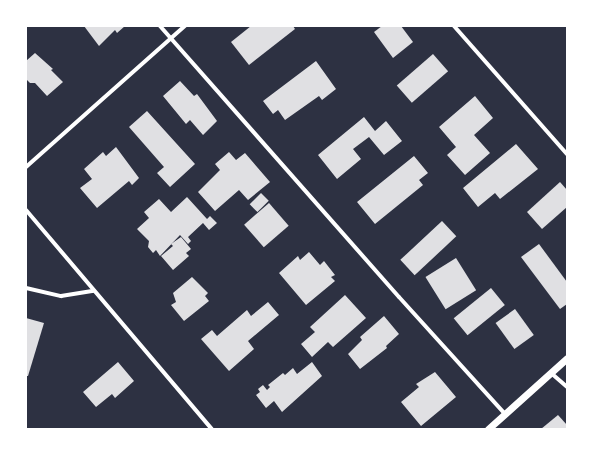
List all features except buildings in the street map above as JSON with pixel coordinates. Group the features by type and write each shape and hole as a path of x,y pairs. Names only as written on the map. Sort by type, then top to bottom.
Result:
{"street":[{"path":"160,26 399,297 505,414"},
{"path":"26,167 185,26"},
{"path":"454,26 567,154"},
{"path":"26,210 212,429"},
{"path":"26,288 61,296 94,291"},
{"path":"488,429 567,358"},
{"path":"551,373 567,387"}]}
